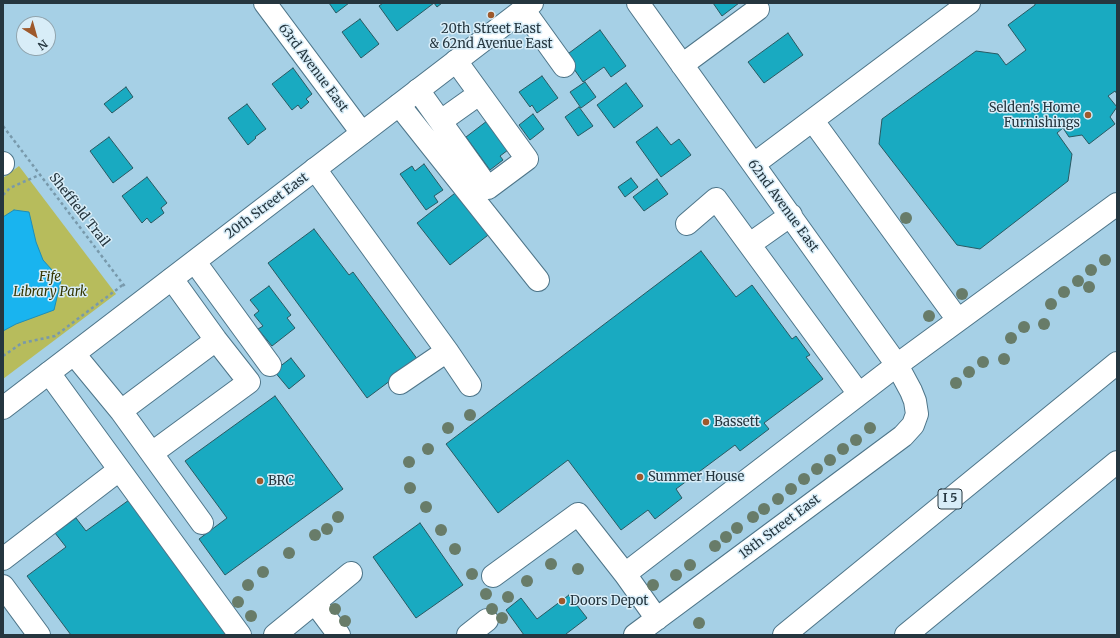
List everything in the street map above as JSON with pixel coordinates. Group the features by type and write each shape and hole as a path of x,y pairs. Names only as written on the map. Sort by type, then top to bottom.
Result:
{"main road":[{"name":"63rd Avenue East","path":"265,3 362,133"},
{"name":"62nd Avenue East","path":"638,3 897,365 915,401 916,414"},
{"path":"754,164 969,3"},
{"name":"20th Street East","path":"3,408 528,6"},
{"path":"528,6 564,66"},
{"path":"682,65 758,9"},
{"path":"418,90 488,188 527,159 456,61"},
{"path":"441,122 480,94"},
{"path":"399,105 538,280"},
{"path":"813,121 958,320"},
{"path":"315,170 447,351 470,385"},
{"path":"687,224 716,199 859,394"},
{"path":"625,574 897,365 1117,204"},
{"path":"750,244 791,216"},
{"path":"195,262 270,365"},
{"path":"152,453 249,382 216,340 172,279"},
{"path":"121,411 216,340"},
{"path":"400,383 447,351"},
{"path":"74,354 121,411 202,523"},
{"name":"I 5","path":"784,635 1117,363"},
{"path":"49,374 240,635"},
{"name":"18th Street East","path":"635,635 903,436 913,425 916,414"},
{"path":"906,635 1117,462"},
{"path":"3,560 119,470"},
{"path":"493,576 578,514 625,574 657,619"},
{"path":"275,635 352,572"},
{"path":"3,586 39,635"},
{"path":"315,603 338,635"},
{"path":"468,635 487,620"}],"path":[{"name":"Sheffield Trail","path":"3,126 39,175 124,284 138,306"},
{"path":"3,195 10,188 39,175"},
{"path":"3,356 22,343 55,336 124,284"}],"green space":[{"name":"Fife Library Park","path":"19,166 116,294 3,379 3,178"}],"water":[{"path":"14,210 29,212 36,242 43,260 61,280 54,310 16,324 3,331 3,217"}],"building":[{"path":"329,3 349,3 336,13"},
{"path":"383,3 434,3 397,31 379,6"},
{"path":"434,3 442,3 437,7"},
{"path":"713,3 739,3 722,16"},
{"path":"1035,3 1117,3 1117,94 1115,91 1108,96 1117,107 1110,117 1115,124 1089,144 1082,135 1069,137 1063,128 1057,133 1072,154 1068,181 980,249 957,245 879,144 882,119 976,51 998,54 1006,65 1026,50 1008,25 1035,5"},
{"path":"360,19 379,44 361,58 342,32"},
{"path":"600,30 626,66 611,77 604,67 583,82 565,56"},
{"path":"788,33 803,55 764,83 748,62"},
{"path":"293,68 312,94 306,99 309,102 301,109 298,105 292,110 272,84"},
{"path":"542,76 558,98 537,113 532,105 530,107 519,92"},
{"path":"585,82 596,97 581,108 570,92"},
{"path":"626,83 643,106 614,128 597,105"},
{"path":"126,87 133,97 112,113 104,104"},
{"path":"247,104 266,129 255,137 256,138 248,145 228,118"},
{"path":"579,107 593,126 578,136 565,117"},
{"path":"533,114 544,129 530,140 519,125"},
{"path":"487,121 508,150 500,156 503,160 490,170 466,137"},
{"path":"657,127 671,145 679,139 691,155 661,177 636,142"},
{"path":"109,137 133,168 113,183 90,151"},
{"path":"424,164 443,190 434,196 438,202 426,210 400,174 412,166 415,171"},
{"path":"147,177 167,203 161,208 164,213 151,223 147,218 142,223 122,196"},
{"path":"631,178 638,187 625,197 618,187"},
{"path":"657,179 668,194 644,211 633,197"},
{"path":"459,190 492,232 450,265 417,223"},
{"path":"314,229 349,275 353,272 418,360 367,398 268,263"},
{"path":"701,251 736,297 752,285 792,339 796,336 810,355 806,357 823,379 764,423 769,429 740,451 735,445 676,489 682,498 655,519 648,510 621,530 568,460 498,513 446,444"},
{"path":"269,286 291,315 287,318 295,328 272,346 258,329 263,326 254,315 259,311 250,300"},
{"path":"291,358 305,376 289,389 274,371"},
{"path":"275,396 343,489 225,575 199,539 227,518 185,461"},
{"path":"129,500 230,635 71,635 27,576 66,547 55,533 76,518 86,531"},
{"path":"420,523 463,585 416,618 373,557"},
{"path":"569,595 587,618 566,634 567,635 524,635 506,610 521,598 537,619"}],"place":[{"name":"20th Street East & 62nd Avenue East","path":"491,15"},
{"name":"Selden's Home Furnishings","path":"1088,115"},
{"name":"Bassett","path":"706,422"},
{"name":"Summer House","path":"640,477"},
{"name":"BRC","path":"260,481"},
{"name":"Doors Depot","path":"562,601"}]}
